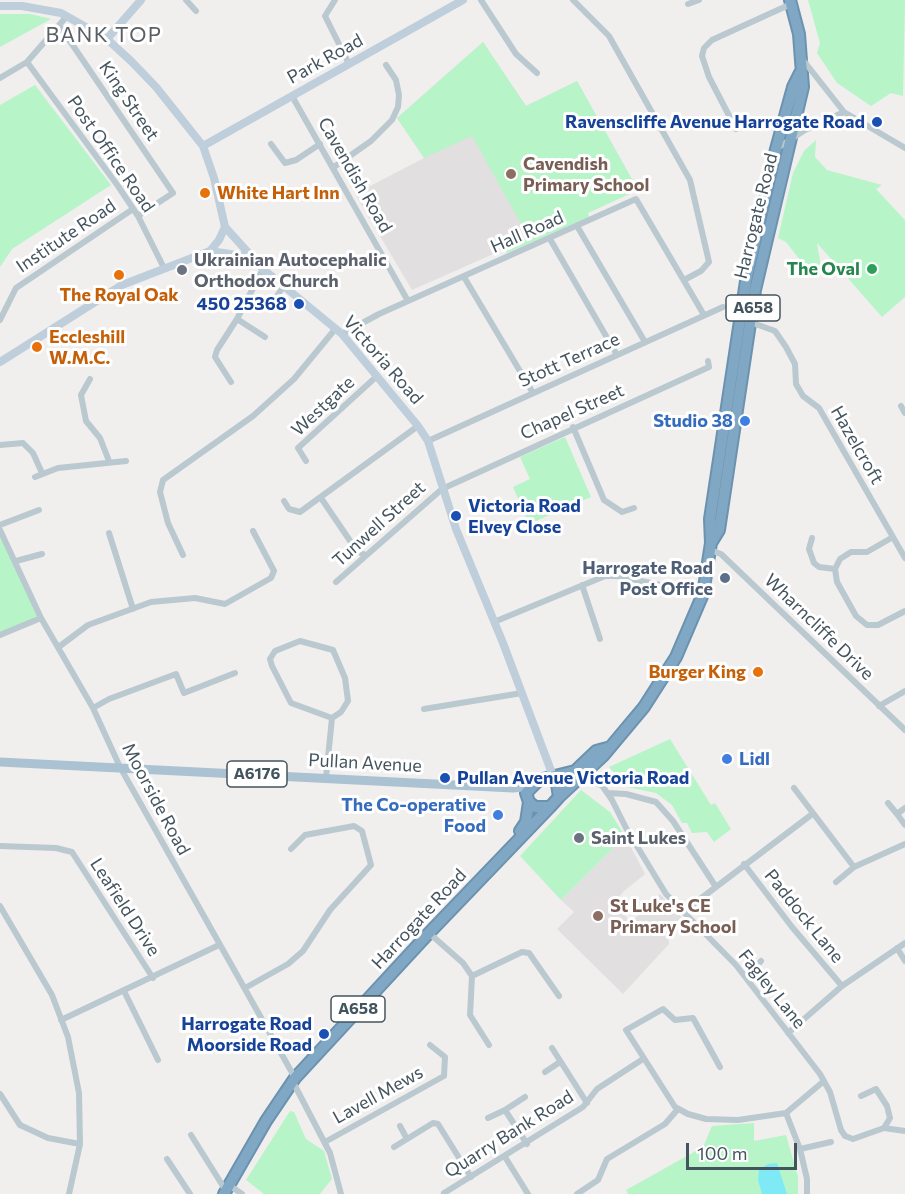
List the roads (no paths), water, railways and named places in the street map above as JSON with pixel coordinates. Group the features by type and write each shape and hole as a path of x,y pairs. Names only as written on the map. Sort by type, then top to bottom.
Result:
{"highway":[{"name":"Harrogate Road","path":"550,807 580,777 596,751 607,748 644,708 666,675 703,594 710,546 710,519 746,281 776,149 793,87 800,73 802,59 799,34 790,2"},
{"name":"Harrogate Road","path":"710,546 719,530 750,322 766,238 792,140 803,87 800,73"},
{"name":"Harrogate Road","path":"532,790 555,777 586,767"},
{"path":"555,777 559,797"},
{"path":"532,790 536,807 550,807"},
{"name":"A658","path":"514,842 526,822 532,790"},
{"name":"A658","path":"514,842 550,807"},
{"name":"Harrogate Road","path":"226,1190 266,1121 294,1080 514,842"}],"main road":[{"name":"Pullan Avenue","path":"0,762 326,777 532,790"}],"street":[{"path":"107,39 141,0"},
{"path":"186,0 196,11"},
{"path":"335,0 325,16 349,64"},
{"name":"Park Road","path":"203,146 461,0"},
{"path":"481,0 516,54 537,73"},
{"path":"573,0 609,36 690,180 709,262 701,272 684,280"},
{"path":"688,4 699,0"},
{"path":"736,129 709,76 702,56 704,48 712,40 790,2"},
{"name":"Victoria Road","path":"0,6 44,5 67,16 107,39 156,87 203,146 214,178 225,227 263,269 339,331 418,426 428,441 441,489 522,693 545,762 555,777"},
{"path":"0,78 27,62 67,16"},
{"name":"King Street","path":"59,25 173,193"},
{"path":"802,59 844,112 905,148"},
{"name":"Post Office Road","path":"27,62 138,216 164,268"},
{"path":"334,167 370,141 392,120 398,107 399,95 396,80 386,65"},
{"name":"Cavendish Road","path":"292,96 408,301"},
{"path":"776,149 805,130 844,112"},
{"path":"271,144 285,163 296,160 320,144"},
{"name":"Institute Road","path":"138,216 173,193"},
{"name":"Hall Road","path":"339,331 636,199 704,315"},
{"name":"Institute Road","path":"0,320 16,288 133,209"},
{"path":"577,226 645,342"},
{"path":"210,251 219,240 225,227"},
{"path":"550,238 617,355"},
{"path":"0,362 122,285 210,251 250,257"},
{"path":"231,382 215,357 263,269"},
{"path":"464,277 533,393"},
{"path":"270,307 284,285"},
{"name":"Stott Terrace","path":"428,441 723,307"},
{"path":"237,319 265,337"},
{"name":"Hazelcroft","path":"750,322 775,332 786,347 795,364 796,384 803,396 819,408 905,558"},
{"path":"183,555 168,523 160,492 163,480 222,441 253,416 294,379 339,331"},
{"name":"Chapel Street","path":"441,489 709,367 708,361"},
{"name":"Westgate","path":"306,461 298,448 377,376"},
{"path":"90,379 81,394 86,421 100,438 109,461"},
{"path":"901,406 905,413"},
{"path":"284,501 289,509 300,512 418,426"},
{"path":"573,427 604,500 622,512 634,508"},
{"path":"0,445 22,443 33,453 42,473"},
{"path":"35,477 42,473 109,461 126,461"},
{"name":"Tunwell Street","path":"336,582 441,489"},
{"path":"321,498 357,551 365,555"},
{"path":"0,525 39,510"},
{"name":"Moorside Road","path":"0,530 41,618 60,646 93,708 120,767 245,988 294,1080 325,1142 341,1194"},
{"path":"60,646 88,625 152,602 195,598 225,604 271,578 274,571 253,531"},
{"path":"109,532 133,609"},
{"path":"893,537 867,552 851,552 840,559 835,569 837,582 856,616 867,625 878,626 905,611"},
{"path":"812,538 809,549 814,563 819,567 835,569"},
{"name":"Wharncliffe Drive","path":"710,546 722,554 905,730"},
{"path":"16,561 42,554"},
{"path":"494,622 605,576 617,576 703,594"},
{"path":"582,585 600,639"},
{"path":"0,635 41,618"},
{"path":"300,641 333,650 348,688 348,701 341,712 332,718 291,703 272,666 270,659 275,651 300,641"},
{"path":"93,708 109,699 176,674 184,693 235,673"},
{"path":"879,706 905,691"},
{"path":"424,709 522,693"},
{"path":"326,777 332,718"},
{"path":"532,790 545,762"},
{"name":"Fagley Lane","path":"586,767 608,793 654,877 683,912 736,965 824,1081 845,1136 853,1139 884,1128 905,1131"},
{"path":"580,777 603,786"},
{"path":"794,789 811,815 854,867"},
{"path":"608,793 642,797 656,802 665,810 716,887"},
{"path":"888,803 905,825"},
{"path":"897,814 905,808"},
{"path":"683,912 811,815"},
{"path":"245,988 288,964 303,951 330,910 371,865 362,831 354,826 305,834 291,849"},
{"path":"836,882 854,867 905,844"},
{"name":"Leafield Drive","path":"0,846 56,848 72,852 153,978"},
{"name":"Paddock Lane","path":"744,864 792,927 842,986"},
{"path":"0,906 52,995 68,1037 79,1093 80,1144 69,1194"},
{"path":"429,933 463,963 472,976 471,1015 489,1045"},
{"path":"788,1033 842,986 905,943"},
{"path":"61,1020 219,945"},
{"path":"897,948 905,961"},
{"path":"472,976 522,952 529,953 559,996"},
{"path":"746,978 761,961"},
{"path":"124,991 158,1060"},
{"path":"720,1067 693,1018 675,1020 663,1009 626,1030 667,1097 678,1108 706,1119 738,1120 786,1113 824,1081"},
{"name":"Lavell Mews","path":"325,1142 444,1076 445,1057 430,1046"},
{"path":"552,1048 587,1103"},
{"name":"Quarry Bank Road","path":"444,1193 505,1157 587,1103 597,1089 643,1059"},
{"path":"544,1072 560,1062"},
{"path":"861,1096 876,1089 887,1106 890,1118 884,1128"},
{"path":"0,1094 20,1125 48,1138 80,1144"},
{"path":"488,1118 525,1097"},
{"path":"577,1194 598,1180 607,1159 665,1124 678,1108"},
{"path":"505,1110 527,1143"},
{"path":"786,1113 800,1149 807,1179 807,1194"},
{"path":"394,1147 433,1123 438,1124 471,1177"},
{"path":"399,1126 407,1138"},
{"path":"191,1135 226,1190 242,1194"},
{"path":"800,1149 831,1142"},
{"path":"505,1157 528,1194"},
{"path":"167,1159 190,1194"}],"water":[{"path":"777,1163 787,1194 762,1194 758,1180 759,1170 768,1164"}],"place":[{"name":"Ravenscliffe Avenue Harrogate Road","path":"877,122"},
{"name":"Cavendish Primary School","path":"511,174"},
{"name":"White Hart Inn","path":"205,193"},
{"name":"The Oval","path":"872,269"},
{"name":"Ukrainian Autocephalic Orthodox Church","path":"182,270"},
{"name":"The Royal Oak","path":"119,275"},
{"name":"450 25368","path":"299,304"},
{"name":"Eccleshill W.M.C.","path":"37,347"},
{"name":"Studio 38","path":"745,421"},
{"name":"Victoria Road Elvey Close","path":"456,516"},
{"name":"Harrogate Road Post Office","path":"725,578"},
{"name":"Burger King","path":"758,672"},
{"name":"Lidl","path":"727,759"},
{"name":"Pullan Avenue Victoria Road","path":"445,778"},
{"name":"The Co-operative Food","path":"498,815"},
{"name":"Saint Lukes","path":"579,838"},
{"name":"St Luke's CE Primary School","path":"598,916"},
{"name":"Harrogate Road Moorside Road","path":"324,1034"}],"district":[{"name":"BANK TOP","path":"104,35"}]}
